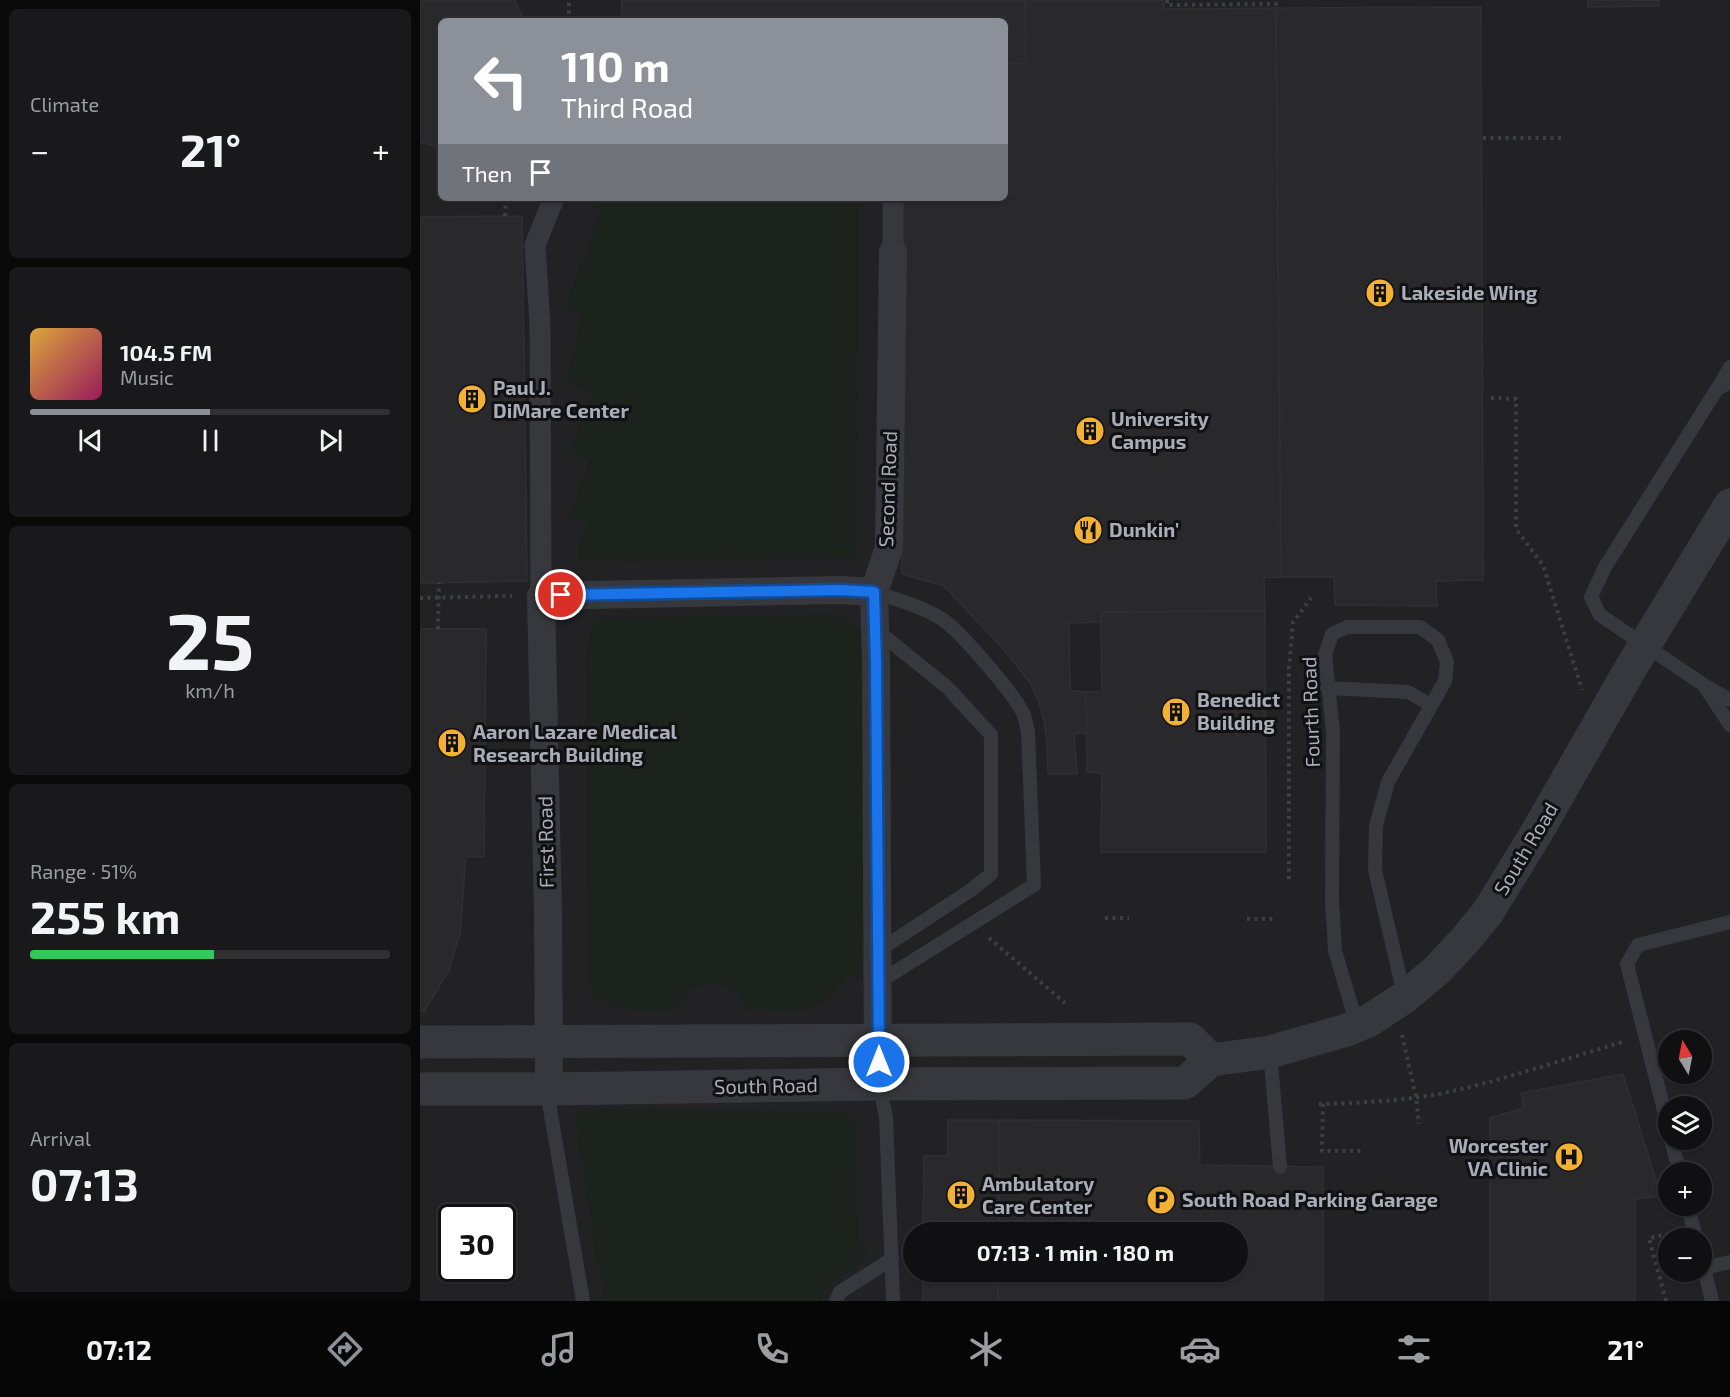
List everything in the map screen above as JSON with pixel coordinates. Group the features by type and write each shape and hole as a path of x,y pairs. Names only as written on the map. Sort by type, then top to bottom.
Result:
{"street":[{"path":"553,201 535,245 540,324 541,596 840,590 874,592"},
{"path":"893,201 893,252"},
{"name":"Second Road","path":"878,1084 879,951 874,592 889,548 893,252"},
{"name":"South Road","path":"420,1089 1185,1083 1211,1059 1270,1052 1370,1020 1399,1001 1437,970 1488,912 1730,505"},
{"name":"First Road","path":"541,596 549,1089"},
{"path":"420,1042 1190,1039 1211,1059"}],"lane":[{"path":"1730,367 1605,567 1591,597 1600,615 1704,686 1730,700"},
{"path":"1716,389 1730,382"},
{"path":"874,592 916,606 944,620 1012,696 1023,714 1028,731 1034,885 879,982"},
{"name":"Fourth Road","path":"1357,1025 1335,951 1332,899 1333,731 1325,655 1332,634 1347,627 1420,627 1438,640 1448,662 1445,681 1388,782 1376,826 1375,870 1399,1001"},
{"path":"875,629 947,687 991,735 991,874 971,891 879,951"},
{"path":"1704,686 1730,724"},
{"path":"1327,688 1408,692 1431,705"},
{"path":"1660,1096 1627,964 1638,945 1730,922"},
{"path":"1270,1052 1280,1167"},
{"path":"878,1084 886,1117 893,1301"},
{"path":"549,1089 549,1103 583,1301"},
{"path":"836,1301 840,1292 892,1259"},
{"path":"1712,1263 1730,1262"},
{"path":"1707,1282 1712,1301"}],"path":[{"path":"569,0 569,18"},
{"path":"1167,0 1167,4 1276,4 1276,7"},
{"path":"1483,138 1561,138"},
{"path":"505,216 506,201"},
{"path":"1491,398 1516,399 1516,529 1543,565 1585,699"},
{"path":"438,629 440,583"},
{"path":"420,598 541,596"},
{"path":"1289,879 1289,668 1293,622 1311,598"},
{"path":"1105,918 1130,918"},
{"path":"1246,919 1275,919"},
{"path":"986,936 1065,1003"},
{"path":"1399,1001 1419,1125"},
{"path":"1362,1151 1322,1151 1321,1104 1363,1104 1439,1094 1626,1041"},
{"path":"1665,1300 1648,1238 1673,1233 1672,1224"}],"shaded area":[{"path":"420,0 1730,0 1730,1301 420,1301"},
{"path":"599,201 859,201 858,558 579,561 579,544 586,524 569,516 590,461 571,449 592,394 566,379 583,316 566,305 599,213"},
{"path":"834,614 851,622 863,637 865,962 863,971 858,979 850,974 824,1002 804,1010 746,1009 737,992 716,983 691,988 681,999 681,1009 626,1009 601,1001 593,992 588,980 587,652 590,627 598,620 607,618"},
{"path":"581,1109 840,1111 852,1118 857,1129 859,1246 868,1247 864,1256 855,1268 830,1284 823,1294 822,1301 605,1301 597,1264 577,1133 576,1119"}],"building":[{"path":"420,0 515,0 523,18 438,18 438,147 420,142"},
{"path":"622,0 1025,0 1026,64 1008,63 1008,18 622,18"},
{"name":"University Campus","path":"1025,0 1163,0 1164,9 1276,8 1281,577 1264,578 1265,611 1101,612 1101,622 1069,623 1070,691 1086,692 1087,733 1074,734 1077,774 1048,774 1047,743 1039,703 1031,684 1005,651 944,586 902,574 899,201 1008,201 1008,63 1026,64"},
{"path":"1588,0 1659,0 1659,6 1588,7"},
{"name":"Lakeside Wing","path":"1481,7 1483,580 1436,581 1437,606 1335,605 1334,577 1281,577 1276,8"},
{"name":"Paul J. DiMare Center","path":"522,216 527,581 420,583 420,217"},
{"name":"Benedict Building","path":"1265,611 1266,852 1101,852 1102,773 1087,772 1086,692 1102,692 1101,612"},
{"name":"Aaron Lazare Medical Research Building","path":"420,629 486,629 484,857 466,856 460,933 449,970 424,1012 420,1010"},
{"name":"Worcester VA Clinic","path":"1623,1074 1658,1186 1658,1196 1635,1199 1635,1301 1490,1301 1490,1118 1524,1108 1521,1093"},
{"name":"Ambulatory Care Center","path":"948,1120 999,1120 999,1222 923,1222 924,1156 948,1156"},
{"name":"South Road Parking Garage","path":"999,1120 1199,1121 1200,1165 1323,1167 1323,1301 998,1301 998,1282 1248,1282 1248,1222 999,1222"},
{"name":"Ambulatory Care Center","path":"923,1282 998,1282 998,1301 923,1301"}],"place":[{"name":"Lakeside Wing","path":"1380,293"},
{"name":"Paul J. DiMare Center","path":"472,399"},
{"name":"University Campus","path":"1090,431"},
{"name":"Dunkin'","path":"1088,530"},
{"name":"Benedict Building","path":"1176,712"},
{"name":"Aaron Lazare Medical Research Building","path":"452,743"},
{"name":"Worcester VA Clinic","path":"1569,1157"},
{"name":"Ambulatory Care Center","path":"961,1195"},
{"name":"South Road Parking Garage","path":"1161,1200"}],"route":[{"path":"561,595 840,590 874,592 879,1062"}]}
